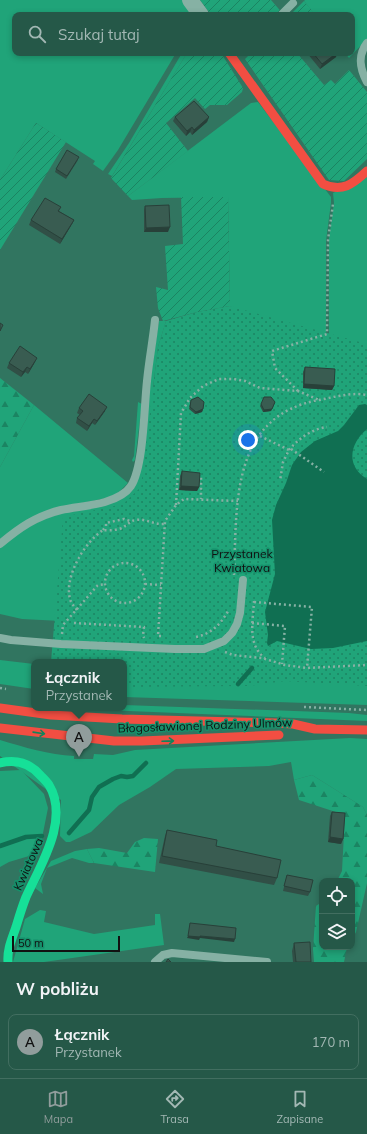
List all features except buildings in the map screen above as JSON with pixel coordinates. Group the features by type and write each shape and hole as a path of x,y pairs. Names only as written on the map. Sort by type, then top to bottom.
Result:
{"main road":[{"path":"231,57 323,184 331,188 350,186 367,171"},
{"name":"Błogosławionej Rodziny Ulmów","path":"0,708 51,715 122,719 275,722 315,729 367,730"},
{"name":"Błogosławionej Rodziny Ulmów","path":"0,728 97,740 128,741 187,740 291,734 315,729"},
{"name":"Kwiatowa","path":"0,763 18,761 37,771 50,787 57,811 56,822 49,850 25,900 8,950 8,962"}],"street":[{"path":"190,0 199,12"}],"lane":[{"path":"284,12 293,3"},
{"path":"367,43 362,53 360,64 367,82"},
{"path":"0,544 19,529 37,518 61,510 97,504 114,499 124,493 131,486 138,461 148,367 155,320"},
{"path":"0,638 61,644 199,650 214,646 228,637 237,624 240,613 243,580"},
{"path":"155,962 163,955 172,953 267,962"}],"path":[{"path":"298,391 275,368 272,350 327,334 328,240 333,204 331,188"},
{"path":"176,505 182,413 190,398 203,386 219,379 229,378 260,388 298,391 319,400"},
{"path":"233,582 238,501 243,469 250,451 260,436 274,420 286,411 302,404 353,394 367,395"},
{"path":"280,481 283,462 290,450 306,435 327,427"},
{"path":"260,436 290,450 324,472"},
{"path":"177,473 184,473"},
{"path":"197,474 201,477 201,499"},
{"path":"154,640 158,636 164,524 176,505 184,499 238,501"},
{"path":"77,610 69,594 72,572 83,551 103,530 106,523 138,519 152,523 164,524"},
{"path":"103,530 107,531 123,527 130,521"},
{"path":"117,565 133,565 140,569 144,576 145,584 140,597 133,602 124,603 115,601 107,591 106,577 110,570 117,565"},
{"path":"61,644 63,625 98,585 106,584"},
{"path":"145,584 161,585"},
{"path":"254,596 252,623 254,642 260,654 268,659 282,664 307,668 367,664"},
{"path":"254,602 312,607 307,668"},
{"path":"190,637 206,634 212,630 223,620 229,609"},
{"path":"74,623 144,627 143,636 148,640"},
{"path":"252,623 285,626 282,664"},
{"path":"158,636 164,636"},
{"path":"214,646 233,655 268,659"}],"green space":[{"path":"0,0 185,0 193,12 12,12 12,56 174,56 118,150 103,171 93,164 95,161 36,123 0,180"},
{"path":"200,0 271,0 281,12 209,12"},
{"path":"367,0 367,39 355,52 355,12 313,12 304,1"},
{"path":"304,1 313,12 293,12"},
{"path":"180,56 185,56 112,176 108,174 129,143"},
{"path":"185,56 223,56 243,88 242,92 227,105 210,105 205,109 195,98 166,123 188,151 128,196 111,178"},
{"path":"248,56 300,56 324,85 331,80 335,84 349,70 367,92 367,159 344,181 329,180 245,59"},
{"path":"258,102 331,197 326,241 326,332 173,502 61,621 22,619 0,614 0,548 18,533 42,520 62,513 106,505 134,487 159,321 166,321 158,347 153,388 249,318 230,306 228,197 132,200 128,196 251,103"},
{"path":"36,123 66,142 0,250 0,180"},
{"path":"367,176 367,392 329,334 329,239 334,203 333,193"},
{"path":"181,197 228,197 230,306 197,312 163,321 158,308 156,287 168,290 165,246 183,244"},
{"name":"Przystanek Kwiatowa","path":"230,306 367,344 367,686 285,681 248,686 127,687 127,659 51,659 63,517 123,504 141,487 158,347 166,321 197,312"},
{"path":"0,378 34,405 0,467"},
{"path":"138,402 142,404 135,460 133,462 132,460 134,456"},
{"path":"34,405 128,483 118,493 107,498 67,506 0,541 0,467"},
{"path":"0,660 31,664 31,689 0,684"},
{"path":"367,668 367,705 127,697 127,669"},
{"path":"127,705 349,713 367,715 367,721 127,711"},
{"path":"350,738 367,739 367,815 363,807 312,775 294,780 291,762 269,766 176,769 150,787 119,805 91,832 70,842 66,842 60,836 61,800 0,756 0,740 27,748 74,756 74,759 93,759 94,754 113,755 135,750"},
{"path":"21,770 44,794 48,808 39,853 9,862 0,867 0,771"},
{"path":"312,775 363,807 367,815 367,883 355,934 355,878 338,878 342,871 345,815 299,800 294,780"},
{"path":"144,838 158,839 155,872 94,863 87,849 99,848 127,853 135,842"},
{"path":"87,849 94,863 72,858 47,868 41,884 43,894 35,888 51,861 75,851"},
{"path":"319,904 319,950 346,950 344,962 314,962 313,949 316,906"},
{"path":"40,910 46,911 44,922 94,934 155,925 155,914 160,914 164,945 44,962 13,962 25,919"}],"shaded area":[{"path":"359,405 367,405 367,429 357,441 352,454 355,468 367,479 367,641 333,648 311,649 277,641 268,646 265,612 275,574 272,520 276,505 292,465 301,452 315,441 338,431"}],"waterway":[{"path":"238,684 252,668"},
{"path":"69,833 89,810 92,797 99,787 121,776 133,776 146,763"},
{"path":"0,846 26,837 42,836"}],"traffic: fast":[{"path":"0,763 22,763 37,772 49,785 55,799 56,813 55,828 51,842 23,904 10,944 8,962"}],"traffic: jam":[{"path":"231,56 323,184 336,188 347,186 367,171"},
{"path":"0,708 51,715 122,719 275,723 293,724 315,729 367,730"},
{"path":"0,728 114,741 279,735"}],"place":[{"name":"Łącznik","path":"79,757"}]}
